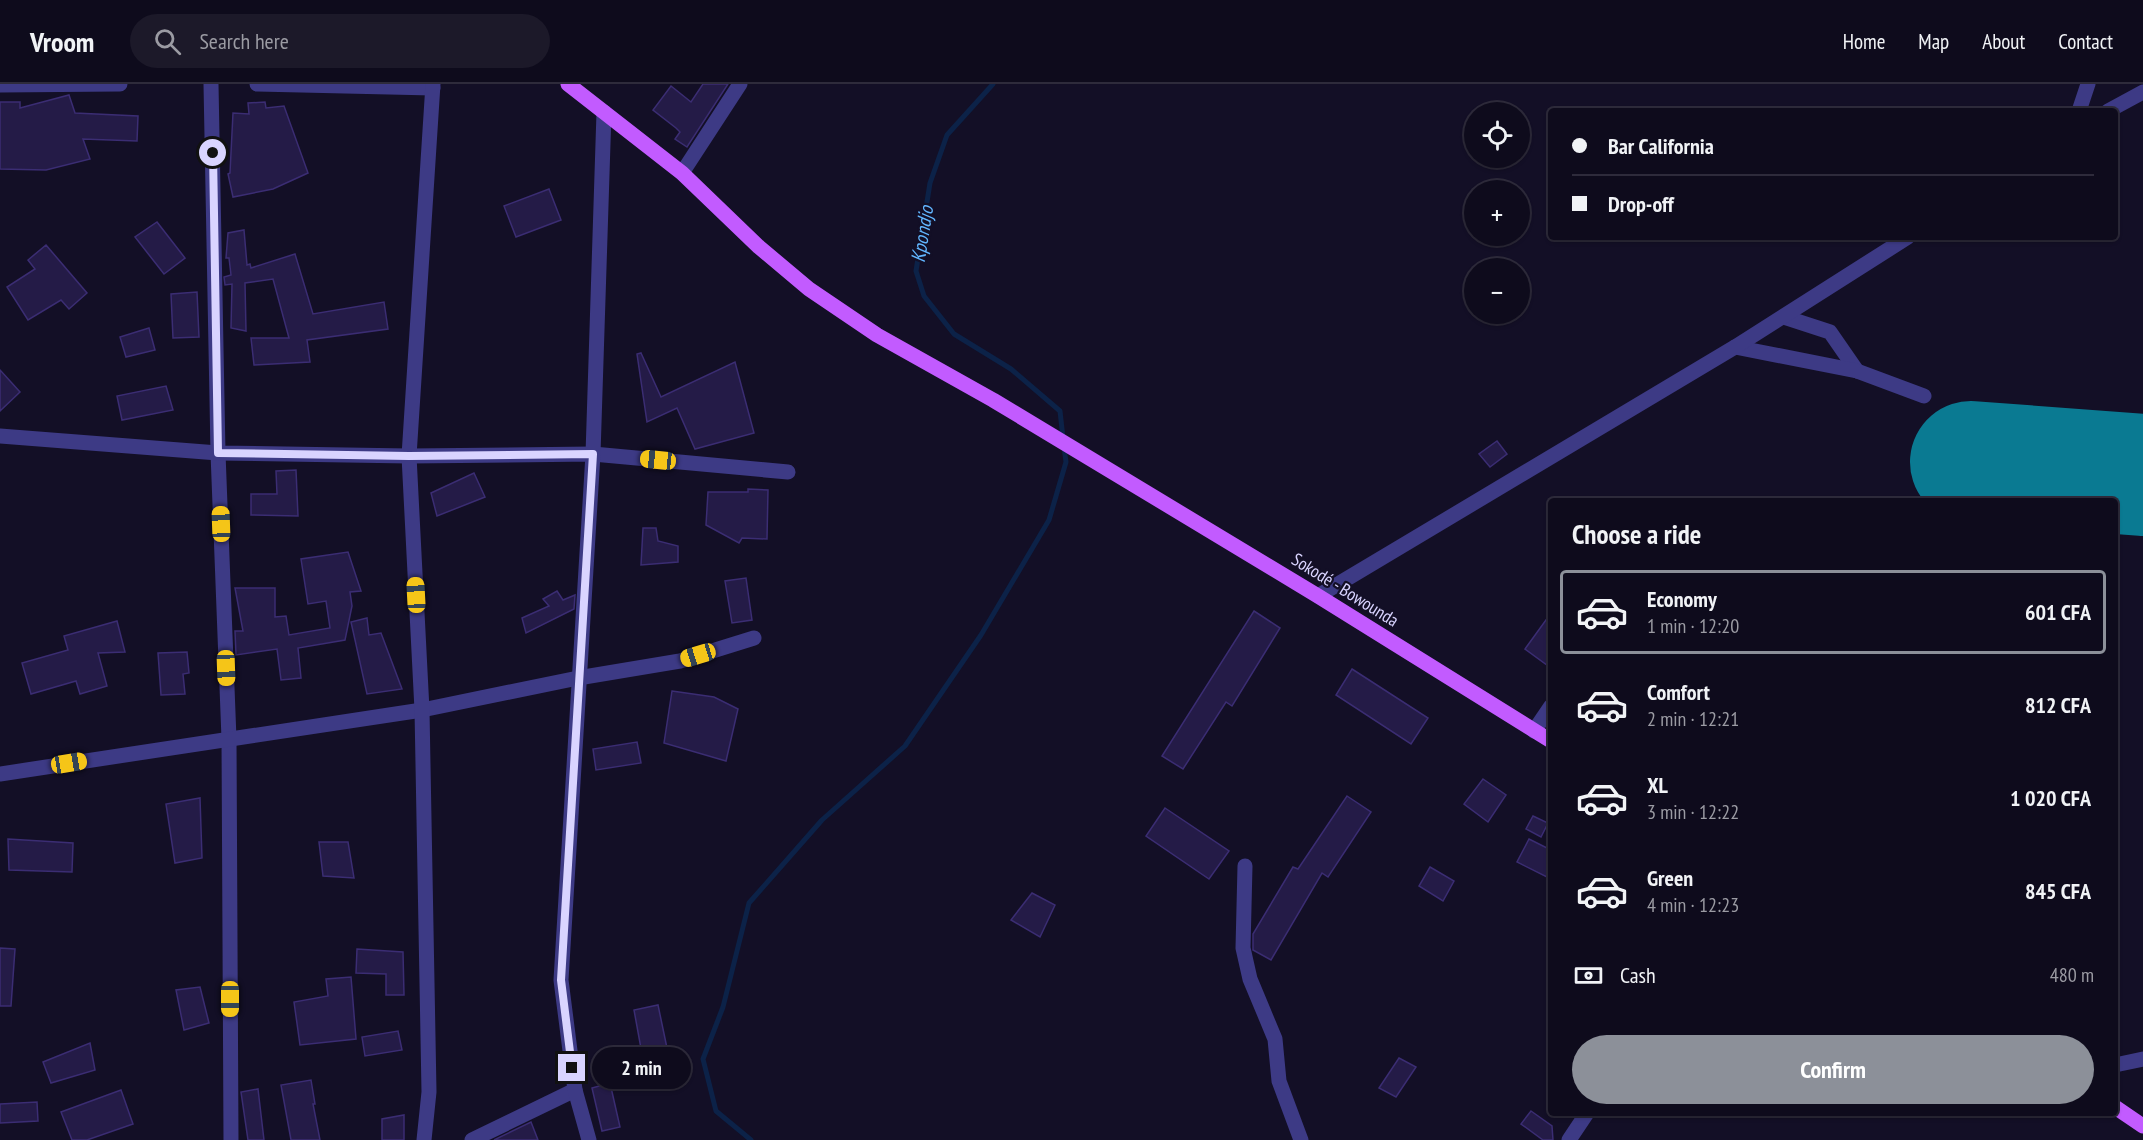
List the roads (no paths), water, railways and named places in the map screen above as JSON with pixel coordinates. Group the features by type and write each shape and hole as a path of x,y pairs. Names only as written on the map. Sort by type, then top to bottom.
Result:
{"main road":[{"name":"Sokodé - Bowounda","path":"568,84 682,173 759,248 809,289 878,335 1118,475 1548,739"},
{"path":"2118,1109 2143,1126"}],"street":[{"path":"0,85 120,84"},
{"path":"211,84 218,453 229,739 231,1140"},
{"path":"257,84 433,86 409,456 422,710 429,1092 424,1140"},
{"path":"682,173 740,84"},
{"path":"2080,108 2088,84"},
{"path":"2114,108 2143,92"},
{"path":"590,1140 575,1089 561,980 593,454 604,112"},
{"path":"1318,596 1735,347 1903,240"},
{"path":"1784,317 1830,332 1857,371"},
{"path":"1735,347 1857,371 1924,396"},
{"path":"0,436 218,453 409,456 593,454 788,472"},
{"path":"0,774 422,710 578,678 680,661 754,638"},
{"path":"1534,731 1548,710"},
{"path":"1245,866 1243,948 1250,979 1275,1039 1279,1081 1301,1140"},
{"path":"2118,1064 2143,1059"},
{"path":"472,1140 575,1089"},
{"path":"1569,1140 1585,1116"}],"waterway":[{"name":"Kpondjo","path":"993,84 947,135 930,183 916,271 924,296 954,334 1011,369 1060,411 1063,438"},
{"path":"751,1140 716,1111 703,1059 723,1007 749,903 822,820 905,746 981,635 1049,520 1066,462 1064,447"}]}
